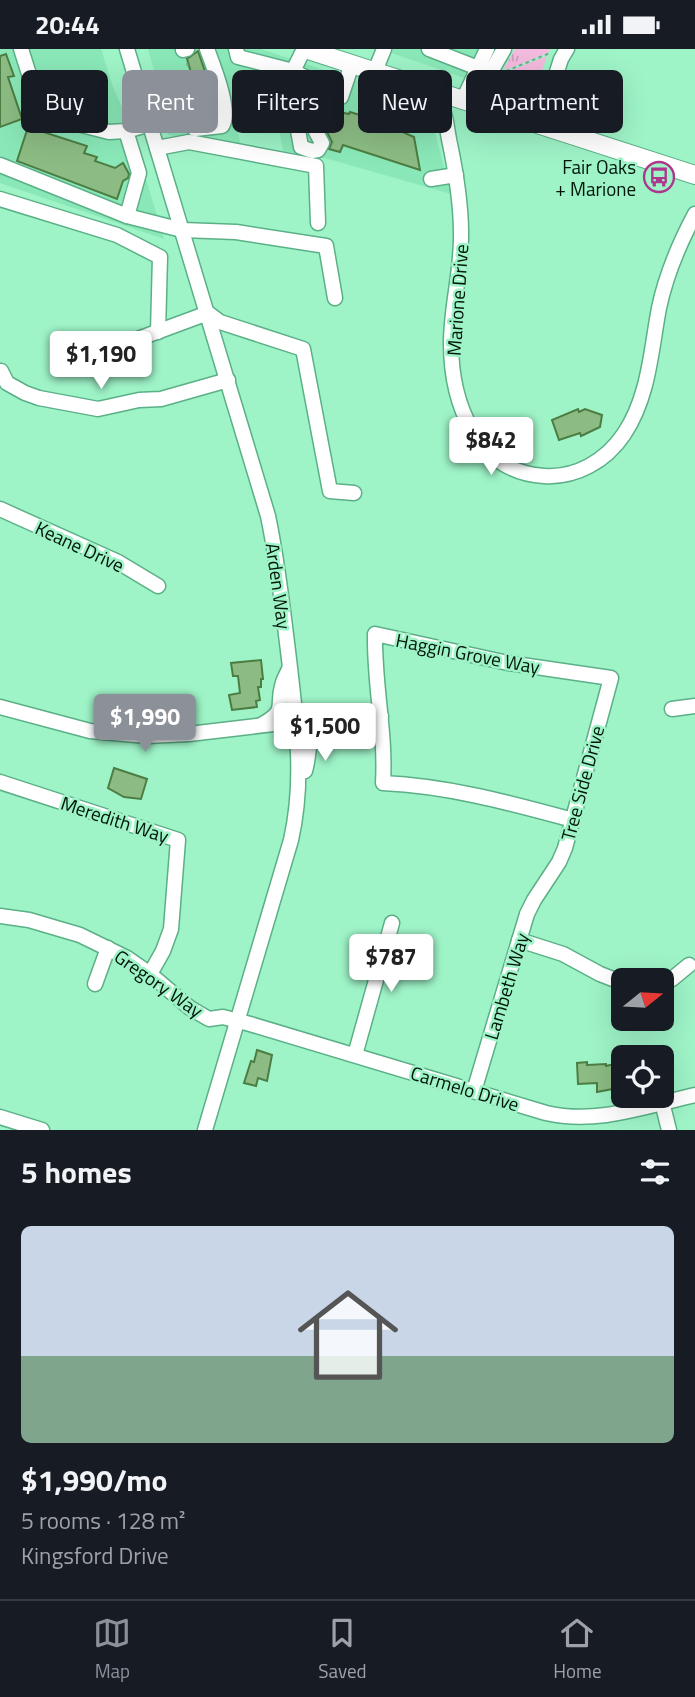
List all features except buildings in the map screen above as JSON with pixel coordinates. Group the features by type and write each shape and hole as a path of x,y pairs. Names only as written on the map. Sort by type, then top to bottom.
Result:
{"main road":[{"path":"305,49 371,70"},
{"path":"452,96 466,101"},
{"path":"567,133 692,170"}],"street":[{"path":"21,49 42,115 109,132 122,131"},
{"path":"207,49 214,70"},
{"path":"212,49 216,57 215,70"},
{"path":"236,49 237,57 289,70"},
{"path":"294,70 305,49"},
{"path":"374,70 384,49"},
{"path":"429,49 478,68 492,70 504,49"},
{"path":"463,100 488,49"},
{"path":"558,70 567,49"},
{"name":"Arden Way","path":"128,50 134,70"},
{"path":"344,88 352,64"},
{"path":"293,71 307,75 313,89 318,118 316,132 321,143 318,150 301,147 289,79 293,71"},
{"path":"218,83 226,110 226,121 218,128"},
{"path":"127,133 139,173 127,216"},
{"name":"Arden Way","path":"153,133 228,380 275,548 300,755 299,789 291,840 205,1130"},
{"name":"Marione Drive","path":"448,133 456,175 461,231 451,343 455,386 466,421 482,447 500,462 529,474 560,476 583,470 609,453 624,434 644,392 665,285 679,244 695,214"},
{"path":"158,148 189,142 316,166 318,223"},
{"path":"0,165 127,216 183,230 236,232 326,246 335,298"},
{"path":"431,179 456,175"},
{"path":"0,199 117,235 160,257 158,332"},
{"path":"73,342 127,343 208,313 220,322 303,349 330,491 354,493"},
{"path":"1,371 6,383 25,393 98,409 161,398 228,380"},
{"name":"Keane Drive","path":"0,509 118,562 158,586"},
{"name":"Haggin Grove Way","path":"573,820 455,790 383,783 384,744 377,689 375,634 508,663 611,678"},
{"path":"260,726 275,716 280,708 281,687 290,668"},
{"name":"Tree Side Drive","path":"545,884 559,862 573,820 611,678"},
{"path":"672,709 695,706"},
{"path":"0,707 77,728 120,735 168,736 296,721 381,716"},
{"path":"299,789 307,766 311,732 316,724 324,719"},
{"name":"Meredith Way","path":"0,782 178,839 171,929 150,974"},
{"name":"Lambeth Way","path":"474,1091 519,940 534,899 545,884"},
{"name":"Gregory Way","path":"0,916 60,928 108,947 150,974 190,1008 209,1019 223,1017 238,1021"},
{"path":"355,1055 392,923"},
{"path":"519,940 563,954 611,978"},
{"path":"95,983 108,947"},
{"path":"674,977 689,965"},
{"name":"Carmelo Drive","path":"238,1021 546,1113 575,1118 605,1116 638,1108"},
{"name":"Carmelo Drive","path":"674,1099 695,1095"},
{"path":"664,1108 669,1130"},
{"path":"0,1117 42,1130"}],"path":[{"path":"185,50 189,70"},
{"path":"509,70 551,53"}],"shaded area":[{"path":"0,49 101,49 108,70 21,70 21,133 108,133 108,71 122,107 122,133 132,133 164,239 0,183"},
{"path":"148,49 261,49 324,70 232,70 232,133 238,133 241,145 168,135 218,133 218,70 154,70"},
{"path":"380,49 512,49 500,70 466,70 466,79 452,74 452,70 441,70"},
{"path":"344,77 358,81 358,133 435,133 451,194 325,158 283,151 280,133 344,133"}],"green space":[{"path":"515,49 550,49 548,53 506,70 504,68"},
{"path":"547,56 542,70 511,70"}],"place":[{"name":"Fair Oaks + Marione","path":"659,177"}]}
